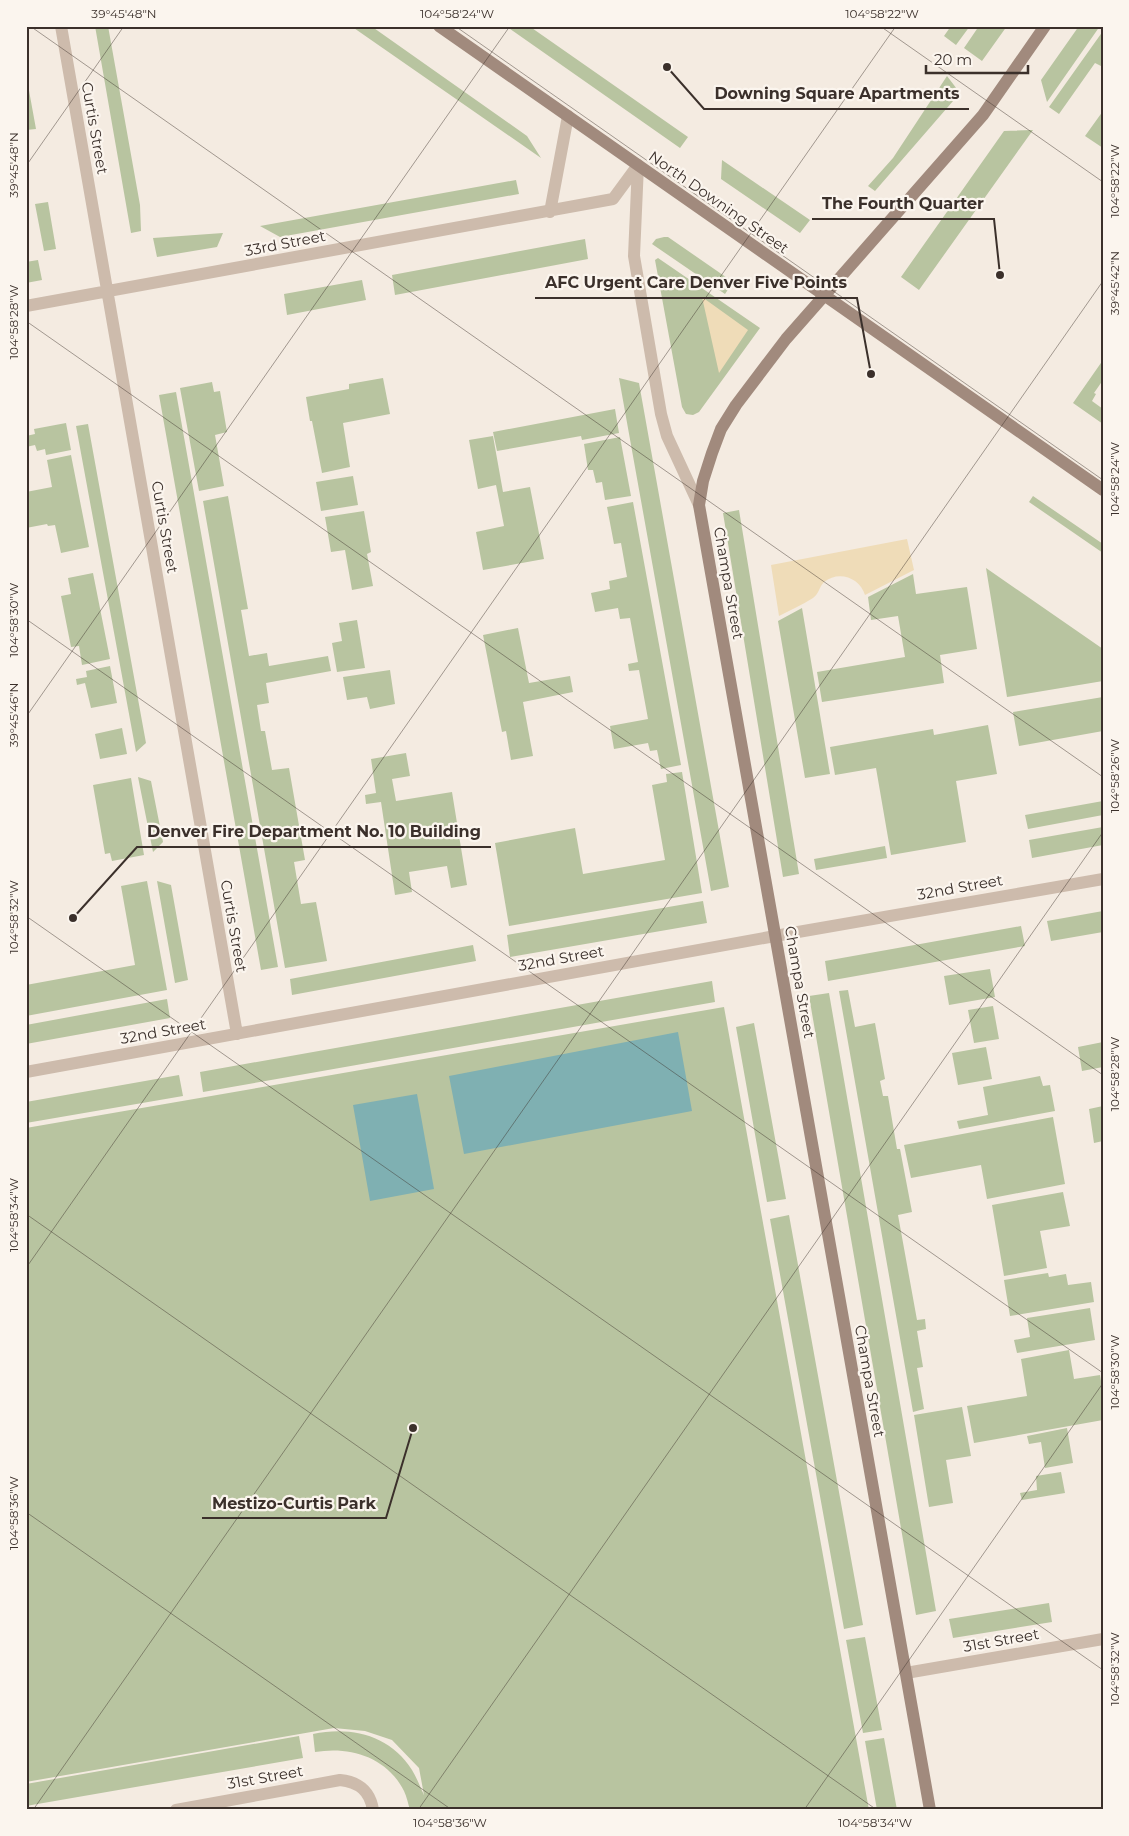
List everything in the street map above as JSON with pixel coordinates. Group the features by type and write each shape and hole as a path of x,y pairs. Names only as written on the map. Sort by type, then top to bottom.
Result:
{"main road":[{"name":"North Downing Street","path":"439,26 1103,490"},
{"path":"699,505 703,481 712,453 721,429 736,405 786,339 983,114 1045,26"},
{"name":"Champa Street","path":"699,505 930,1810"}],"street":[{"name":"Curtis Street","path":"61,26 237,1034"},
{"path":"550,212 568,116"},
{"name":"33rd Street","path":"26,306 613,199 638,165"},
{"name":"Champa Street","path":"638,165 634,256 661,414 667,436 699,505"},
{"name":"32nd Street","path":"26,1072 775,936 1103,879"},
{"name":"31st Street","path":"906,1673 1103,1639"},
{"name":"31st Street","path":"176,1810 340,1780 350,1781 367,1792 374,1810"}],"green space":[{"path":"95,26 108,26 140,205 141,231 131,233"},
{"path":"351,26 371,26 527,136 541,158"},
{"path":"506,26 529,26 688,137 680,148"},
{"path":"951,26 970,26 956,45 944,36"},
{"path":"979,26 1007,26 982,61 964,48"},
{"path":"1079,26 1100,26 1047,102 1041,80"},
{"path":"1103,31 1103,67 1095,63 1059,114 1049,107"},
{"path":"26,74 36,129 26,130"},
{"path":"947,76 960,93 875,191 868,186 893,158"},
{"path":"1103,111 1103,148 1085,136"},
{"path":"1033,130 919,290 901,277 1004,131"},
{"path":"722,160 810,220 800,233 721,179"},
{"path":"516,180 519,194 280,237 260,226"},
{"path":"48,202 56,249 44,251 35,204"},
{"path":"223,233 217,247 157,257 153,238"},
{"path":"668,237 733,282 725,294 652,244 656,239"},
{"path":"585,239 588,259 395,295 392,275"},
{"path":"658,258 760,328 699,412 693,415 686,414 682,407 655,260"},
{"path":"38,260 42,280 26,283 26,262"},
{"path":"362,280 366,300 287,315 284,294"},
{"path":"1103,360 1103,380 1094,393 1096,394 1092,401 1103,409 1103,424 1073,403"},
{"path":"383,378 390,414 343,423 350,467 322,473 306,397 349,389 349,384"},
{"path":"619,378 639,383 729,887 711,891"},
{"path":"212,382 214,392 220,391 227,432 215,435 224,486 199,491 180,388"},
{"path":"176,392 278,967 261,970 159,395"},
{"path":"615,409 619,433 582,440 581,436 497,451 493,432"},
{"path":"66,423 71,450 46,455 45,449 37,451 35,445 26,447 26,436 35,434 34,429"},
{"path":"88,424 146,743 136,752 76,426"},
{"path":"493,436 503,492 530,487 544,559 483,570 476,532 504,526 496,485 478,489 469,440"},
{"path":"620,437 631,496 605,500 602,482 596,483 593,470 588,470 584,444"},
{"path":"71,455 89,547 61,553 55,525 48,526 47,524 26,528 26,492 52,487 47,460"},
{"path":"353,476 358,505 321,511 316,482"},
{"path":"228,496 248,609 241,610 249,656 267,653 269,666 328,656 331,671 266,683 269,703 257,705 261,731 265,731 272,770 289,768 305,860 294,862 301,904 316,902 327,961 285,968 203,501"},
{"path":"1033,496 1103,544 1103,553 1029,502"},
{"path":"633,502 681,765 661,769 657,750 650,751 648,743 614,749 610,726 648,719 639,670 629,671 628,664 638,662 630,618 620,619 618,608 595,612 591,593 610,589 609,581 627,577 621,543 614,544 607,507"},
{"path":"739,510 799,874 783,877 723,513"},
{"path":"364,511 371,552 367,554 373,586 352,590 345,550 331,552 325,517"},
{"path":"986,568 1103,649 1103,681 1007,697"},
{"path":"93,573 110,659 82,665 79,646 71,647 61,596 71,594 68,578"},
{"path":"913,574 916,594 967,587 977,649 940,655 944,683 822,702 817,672 905,657 898,616 871,620 868,597"},
{"path":"802,608 830,774 805,778 778,621"},
{"path":"357,620 365,668 337,672 332,643 342,641 339,623"},
{"path":"518,628 529,683 570,676 573,692 523,702 533,756 511,760 506,731 502,732 483,635"},
{"path":"110,666 117,703 91,708 85,683 77,685 76,679 87,677 86,671"},
{"path":"390,670 395,704 370,709 367,697 347,700 343,677"},
{"path":"1103,697 1103,731 1019,746 1013,712"},
{"path":"988,725 997,774 956,781 966,842 891,855 876,768 835,775 830,747 933,729 934,735"},
{"path":"122,728 127,754 100,759 95,734"},
{"path":"406,753 410,776 392,779 396,801 452,792 467,885 451,888 447,866 409,872 412,892 395,895 381,802 366,804 365,795 376,793 371,759"},
{"path":"682,772 702,893 509,926 495,843 575,828 583,874 665,860 652,785 667,782 666,774"},
{"path":"138,777 151,781 163,842 153,852"},
{"path":"131,778 144,855 112,861 110,853 105,854 93,785"},
{"path":"1103,801 1103,815 1028,829 1025,815"},
{"path":"1103,827 1103,845 1032,858 1029,840"},
{"path":"885,846 887,858 816,870 814,859"},
{"path":"147,881 167,990 26,1016 26,985 135,965 121,886"},
{"path":"157,881 171,885 188,980 175,983"},
{"path":"703,901 707,923 510,957 507,935"},
{"path":"1103,911 1103,932 1051,941 1047,921"},
{"path":"1021,926 1025,946 828,981 825,961"},
{"path":"473,945 476,961 292,995 290,979"},
{"path":"990,969 995,997 949,1005 944,976"},
{"path":"712,981 715,1002 203,1092 200,1072"},
{"path":"848,990 855,1027 875,1023 885,1079 880,1081 883,1096 888,1096 897,1149 900,1149 912,1212 898,1215 917,1320 925,1319 926,1329 917,1331 923,1367 917,1368 924,1409 913,1412 839,991"},
{"path":"829,993 936,1611 916,1615 809,996"},
{"path":"167,999 170,1018 26,1044 26,1025"},
{"path":"993,1006 999,1039 974,1043 968,1010"},
{"path":"724,1007 869,1810 410,1810 407,1798 397,1779 378,1762 354,1753 341,1751 315,1752 313,1734 341,1731 368,1736 381,1741 393,1748 403,1758 414,1773 424,1795 419,1768 392,1740 365,1731 334,1728 26,1782 26,1128"},
{"path":"754,1023 786,1199 767,1202 736,1027"},
{"path":"1103,1042 1103,1067 1082,1071 1078,1047"},
{"path":"986,1047 992,1079 958,1085 952,1053"},
{"path":"179,1075 183,1096 26,1123 26,1102"},
{"path":"1040,1076 1043,1086 1050,1085 1055,1111 959,1129 957,1121 988,1115 983,1087"},
{"path":"1103,1106 1103,1141 1094,1143 1089,1109"},
{"path":"1053,1117 1065,1184 987,1199 981,1165 911,1178 904,1145"},
{"path":"1063,1192 1070,1226 1040,1231 1047,1268 1004,1276 992,1205"},
{"path":"789,1215 863,1625 844,1629 770,1219"},
{"path":"1048,1273 1049,1277 1066,1274 1068,1285 1091,1282 1094,1302 1010,1316 1004,1280"},
{"path":"1090,1308 1095,1340 1017,1353 1014,1340 1030,1337 1027,1318"},
{"path":"1069,1350 1074,1379 1100,1375 1103,1393 1103,1420 974,1443 967,1406 1027,1396 1021,1359"},
{"path":"962,1407 971,1456 946,1460 953,1503 929,1507 914,1415"},
{"path":"1067,1428 1073,1463 1045,1468 1041,1442 1029,1444 1027,1436"},
{"path":"1061,1472 1065,1493 1022,1500 1020,1493 1037,1490 1036,1476"},
{"path":"1049,1603 1052,1622 953,1638 949,1619"},
{"path":"865,1637 882,1730 863,1733 846,1640"},
{"path":"299,1736 303,1758 26,1806 26,1784"},
{"path":"884,1738 897,1810 877,1810 865,1741"}],"sand":[{"path":"702,297 748,330 719,373"},
{"path":"907,539 914,570 865,595 859,584 854,580 842,576 830,578 824,582 817,595 813,598 779,616 771,565"}],"water":[{"path":"678,1032 692,1111 464,1154 449,1076"},
{"path":"417,1094 434,1189 370,1201 353,1105"}],"place":[{"name":"Downing Square Apartments","path":"667,67"},
{"name":"The Fourth Quarter","path":"1000,275"},
{"name":"AFC Urgent Care Denver Five Points","path":"871,374"},
{"name":"Denver Fire Department No. 10 Building","path":"73,918"},
{"name":"Mestizo-Curtis Park","path":"413,1428"}]}
